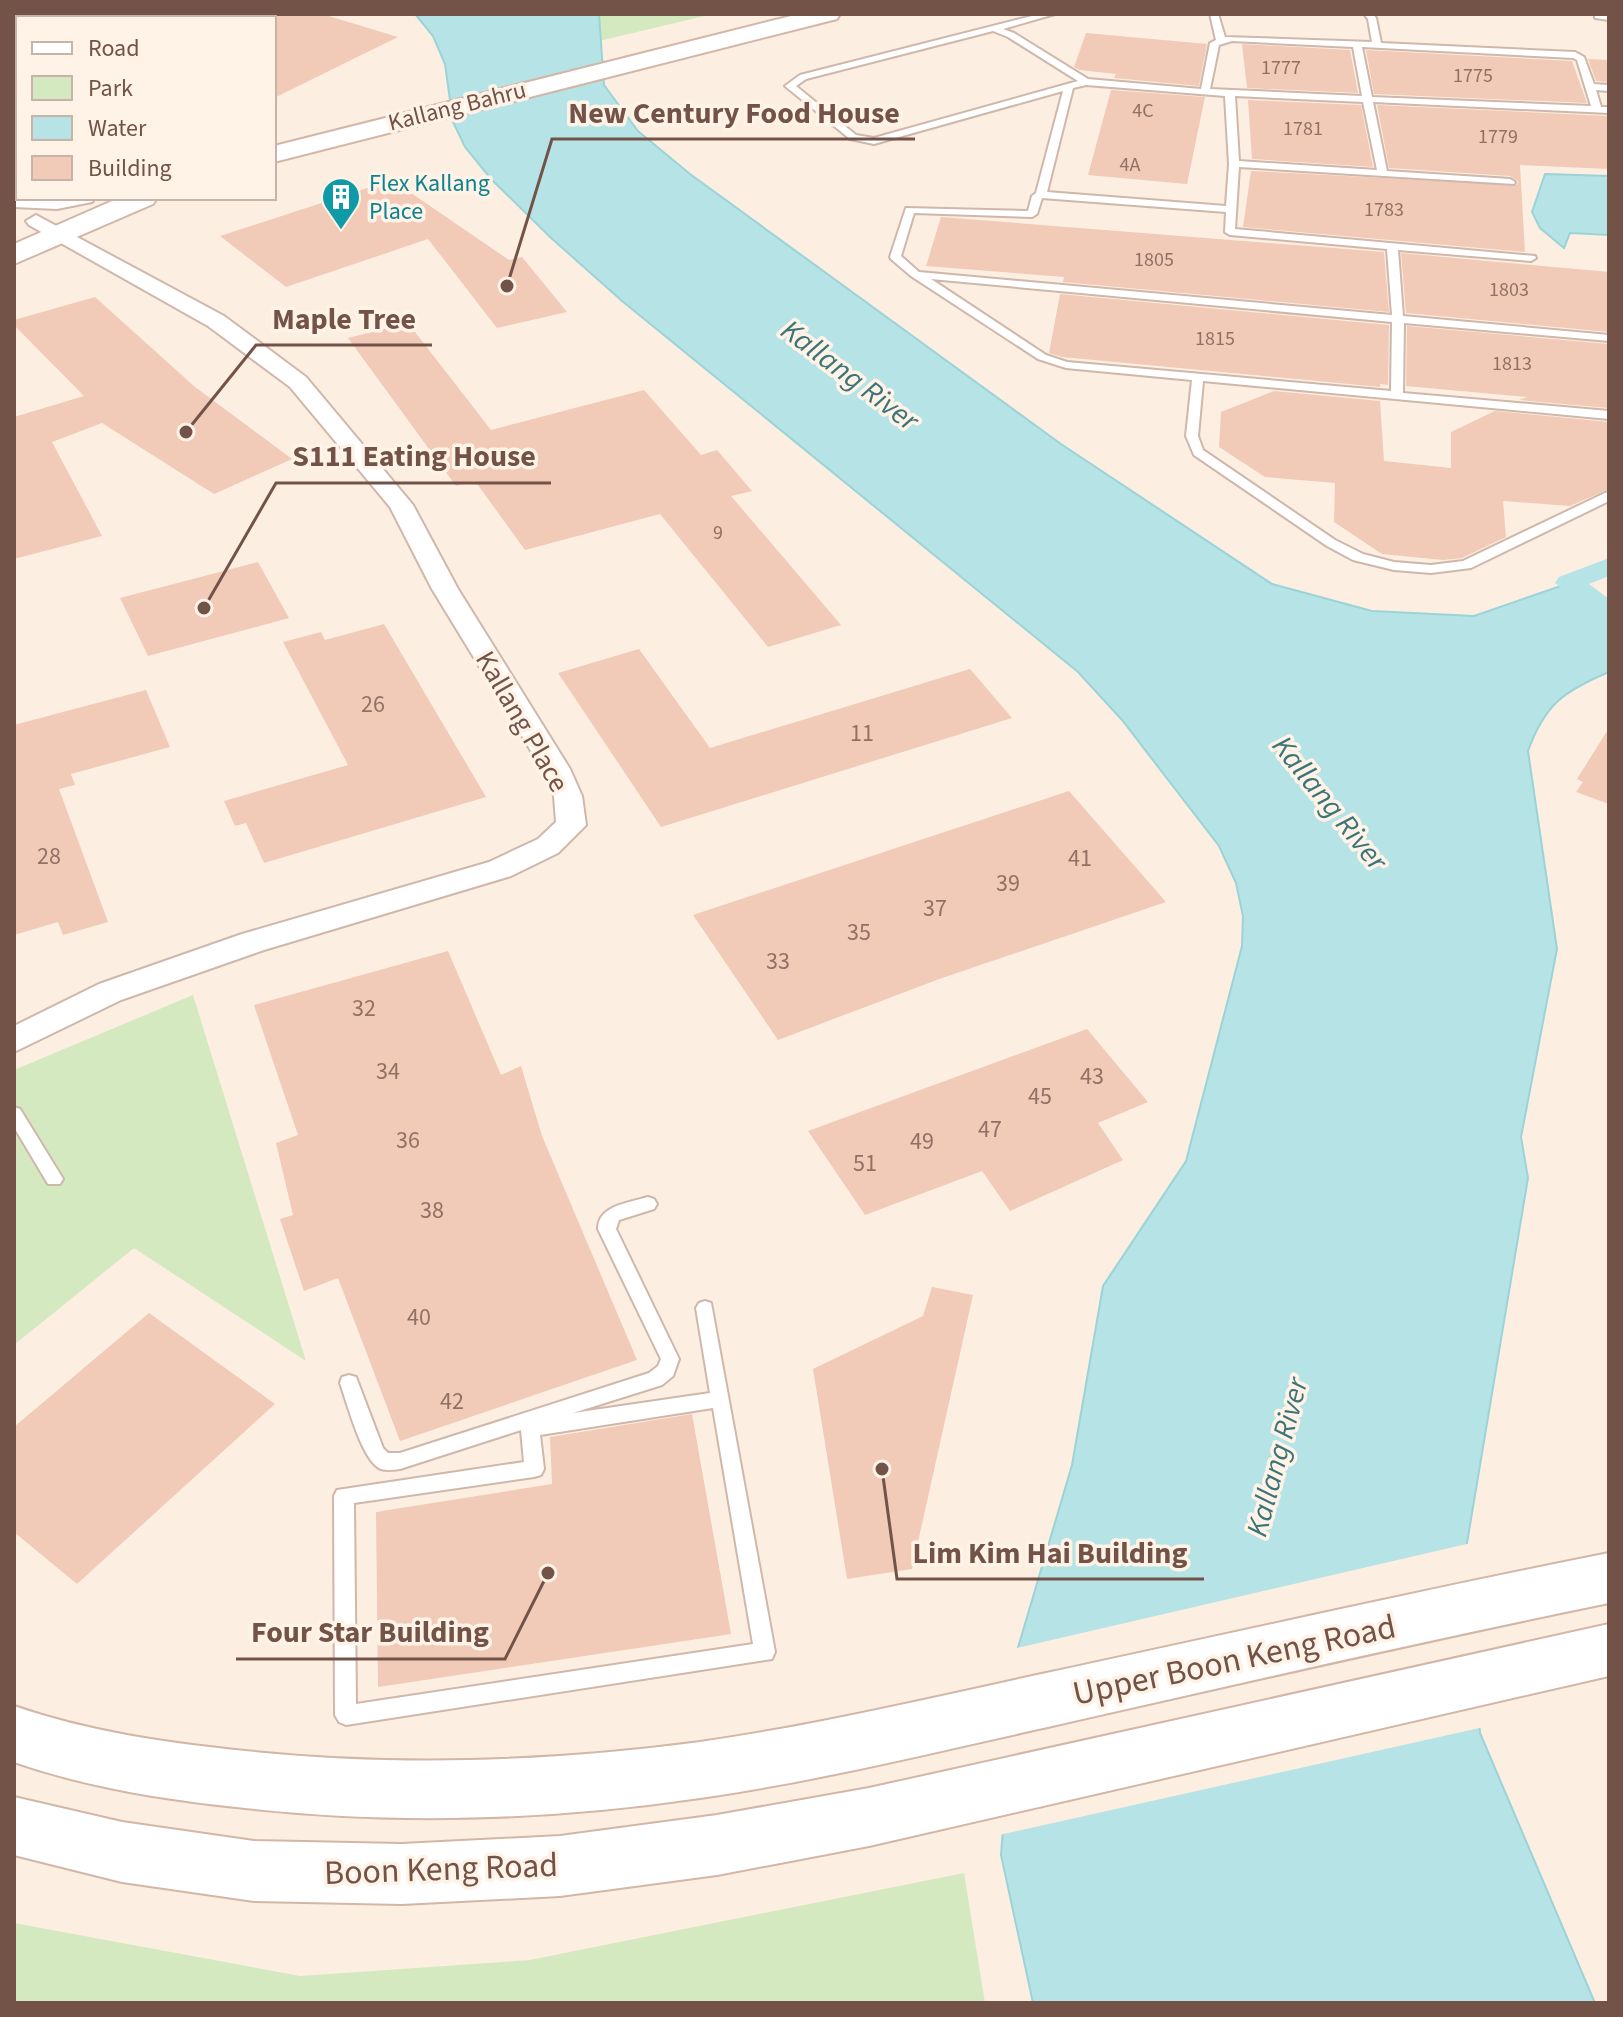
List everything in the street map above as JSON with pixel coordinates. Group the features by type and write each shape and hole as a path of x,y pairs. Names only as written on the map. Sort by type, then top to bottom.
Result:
{"main road":[{"name":"Kallang Bahru","path":"276,138 409,111 657,48 769,14"},
{"name":"Kallang Bahru","path":"657,48 828,14"},
{"name":"Kallang Bahru","path":"276,153 409,111"},
{"path":"14,255 38,228 84,200"},
{"path":"38,228 136,200"},
{"name":"Upper Boon Keng Road","path":"14,1734 51,1748 147,1767 284,1785 410,1791 586,1783 703,1769 859,1740 1609,1578"},
{"name":"Boon Keng Road","path":"14,1826 122,1852 254,1871 402,1874 560,1866 717,1845 869,1817 1609,1650"}],"street":[{"path":"14,201 57,203 75,200"},
{"name":"Kallang Place","path":"14,1040 110,992 253,942 500,869 548,846 571,825 568,796 556,769 445,589 401,505 298,382 230,329 38,228"}],"lane":[{"path":"1051,14 803,77 790,86 853,137 874,141 1086,82 1205,92 1609,110"},
{"path":"1214,14 1221,40"},
{"path":"1368,14 1372,18 1377,46"},
{"path":"1598,16 1609,17"},
{"path":"995,29 1011,35 1086,82"},
{"path":"1205,92 1215,43 1221,40 1377,46 1575,55 1581,59 1597,109"},
{"path":"1357,46 1383,175"},
{"path":"1041,195 1069,87"},
{"path":"1590,87 1609,88"},
{"path":"1230,93 1234,164 1229,231 1234,234 1531,258"},
{"path":"1234,164 1510,182"},
{"path":"1230,209 1041,195 1037,196 1029,216 910,210 895,257 915,274 1052,362 1609,415"},
{"path":"1392,246 1398,319 1397,397"},
{"path":"915,274 1609,338"},
{"path":"1198,378 1192,436 1198,452 1331,543 1358,557 1394,566 1431,569 1466,565 1609,496"},
{"path":"14,1113 54,1179"},
{"path":"349,1383 375,1453 384,1462 400,1461 655,1379 666,1371 670,1359 607,1229 607,1221 613,1215 648,1204"},
{"path":"705,1308 721,1399 765,1652 346,1715 344,1496 534,1469 530,1428 721,1399"}],"green space":[{"path":"599,14 713,14 599,41"},
{"path":"193,995 306,1361 134,1248 14,1345 14,1070"},
{"path":"964,1873 985,2003 14,2003 14,1923 300,1976 530,1960"}],"water":[{"name":"Kallang River","path":"415,14 599,14 604,85 638,131 690,174 1061,444 1272,584 1372,611 1474,616 1569,583 1609,612 1609,672 1558,701 1549,710 1528,751 1557,949 1521,1137 1528,1178 1467,1543 1480,1733 1595,2003 1033,2003 1001,1855 1017,1651 1072,1465 1103,1286 1186,1161 1242,946 1243,916 1236,883 1219,846 1122,720 1078,672 622,301 491,179 465,147 453,122 445,64 433,36"},
{"path":"1545,174 1609,176 1609,235 1570,233 1564,248 1540,228 1532,212"}],"pier":[{"path":"1471,1543 1484,1727 999,1835 1013,1649"}],"building":[{"path":"322,14 398,37 276,97 274,16"},
{"path":"1086,33 1207,44 1199,86 1114,78 1116,74 1080,70 1074,67"},
{"path":"1242,44 1350,50 1358,93 1247,88"},
{"path":"1366,50 1572,61 1587,103 1374,94"},
{"path":"1588,59 1609,60 1609,82 1596,81"},
{"path":"1111,90 1205,97 1187,184 1088,175"},
{"path":"1248,100 1361,105 1373,167 1252,159"},
{"path":"1377,105 1609,116 1609,169 1520,165 1525,252 1243,227 1251,171 1517,185 1518,181 1510,176 1389,168"},
{"name":"Flex Kallang Place","path":"392,180 509,260 522,257 567,312 497,328 428,239 286,287 220,236"},
{"path":"941,217 1384,252 1389,312 1063,282 1064,277 926,266"},
{"path":"1401,253 1609,272 1609,332 1406,313"},
{"path":"1060,294 1389,325 1388,385 1380,384 1380,387 1062,357 1049,353"},
{"path":"95,297 195,387 292,459 214,494 102,423 52,442 102,536 14,559 14,417 84,396 14,325 14,320"},
{"path":"408,323 491,430 644,390 701,455 717,450 752,491 731,496 841,625 768,647 660,514 525,550 475,481 456,486 348,338"},
{"path":"1407,326 1609,344 1609,408 1406,386"},
{"path":"1274,391 1380,401 1384,461 1451,468 1451,432 1495,411 1609,422 1609,489 1570,506 1503,501 1506,537 1462,558 1443,560 1382,554 1334,522 1335,483 1265,477 1219,447 1221,412"},
{"path":"258,562 289,618 148,656 120,598"},
{"path":"384,624 486,797 264,863 246,823 235,826 224,801 348,765 283,642 321,632 325,640"},
{"path":"639,649 710,748 970,669 1012,718 661,827 558,673"},
{"path":"146,690 170,747 71,774 75,785 59,789 108,922 63,935 58,922 14,935 14,725"},
{"path":"1609,728 1609,804 1576,792 1583,782 1577,779"},
{"path":"1069,791 1166,902 942,978 778,1040 693,915"},
{"path":"448,951 501,1075 521,1066 542,1136 637,1360 400,1441 338,1278 304,1291 280,1219 293,1215 276,1143 298,1135 254,1005"},
{"path":"1087,1029 1148,1102 1098,1123 1123,1160 1010,1211 982,1171 865,1215 808,1131"},
{"path":"932,1287 973,1295 912,1569 847,1579 813,1369 923,1316"},
{"path":"149,1313 275,1404 77,1584 14,1532 14,1427"},
{"path":"692,1414 731,1634 378,1687 376,1512 552,1484 550,1437"}],"waterway":[{"path":"1609,566 1569,583 1609,612"}],"place":[{"name":"Flex Kallang Place","path":"341,231"},
{"name":"New Century Food House","path":"507,286"},
{"name":"Maple Tree","path":"186,432"},
{"name":"S111 Eating House","path":"204,608"},
{"name":"Lim Kim Hai Building","path":"882,1469"},
{"name":"Four Star Building","path":"548,1573"}]}
